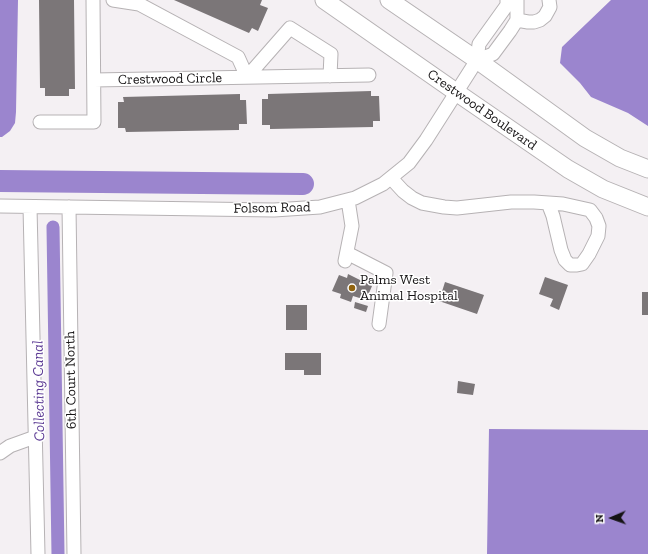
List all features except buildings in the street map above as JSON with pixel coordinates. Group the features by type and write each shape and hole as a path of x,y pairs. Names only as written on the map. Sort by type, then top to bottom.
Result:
{"main road":[{"name":"Crestwood Boulevard","path":"324,0 568,169 603,189 648,206"},
{"path":"389,0 477,60 585,138 620,158 648,169"}],"street":[{"path":"40,122 94,122 93,0"},
{"name":"Crestwood Circle","path":"118,0 138,4 238,57 247,77"},
{"path":"507,0 507,5 479,44 477,60 493,54 517,20 517,0"},
{"path":"517,20 528,22 540,20 545,16 550,7 549,0"},
{"path":"247,77 290,28 331,54 330,76"},
{"name":"Folsom Road","path":"0,206 274,210 320,207 356,198 383,184 409,163 426,140 477,60"},
{"name":"Crestwood Circle","path":"94,80 369,75"},
{"path":"390,178 412,198 444,207 457,208 512,202 548,203 562,204 590,210 596,218 599,226 598,236 582,264 570,265 565,260 548,203"},
{"path":"348,200 352,226 346,258 386,273 379,324"},
{"path":"30,207 38,554"},
{"name":"6th Court North","path":"69,207 74,554"},
{"path":"0,453 10,446 35,437"}],"shaded area":[{"path":"0,0 18,0 15,123 10,131 2,137 0,137"},
{"path":"611,0 648,0 648,126 628,113 591,97 580,83 560,63 562,47"},
{"path":"489,429 648,430 648,554 487,554"}],"waterway":[{"path":"0,181 303,184"},
{"name":"Collecting Canal","path":"53,227 58,554"}],"place":[{"name":"Palms West Animal Hospital","path":"352,288"}]}
